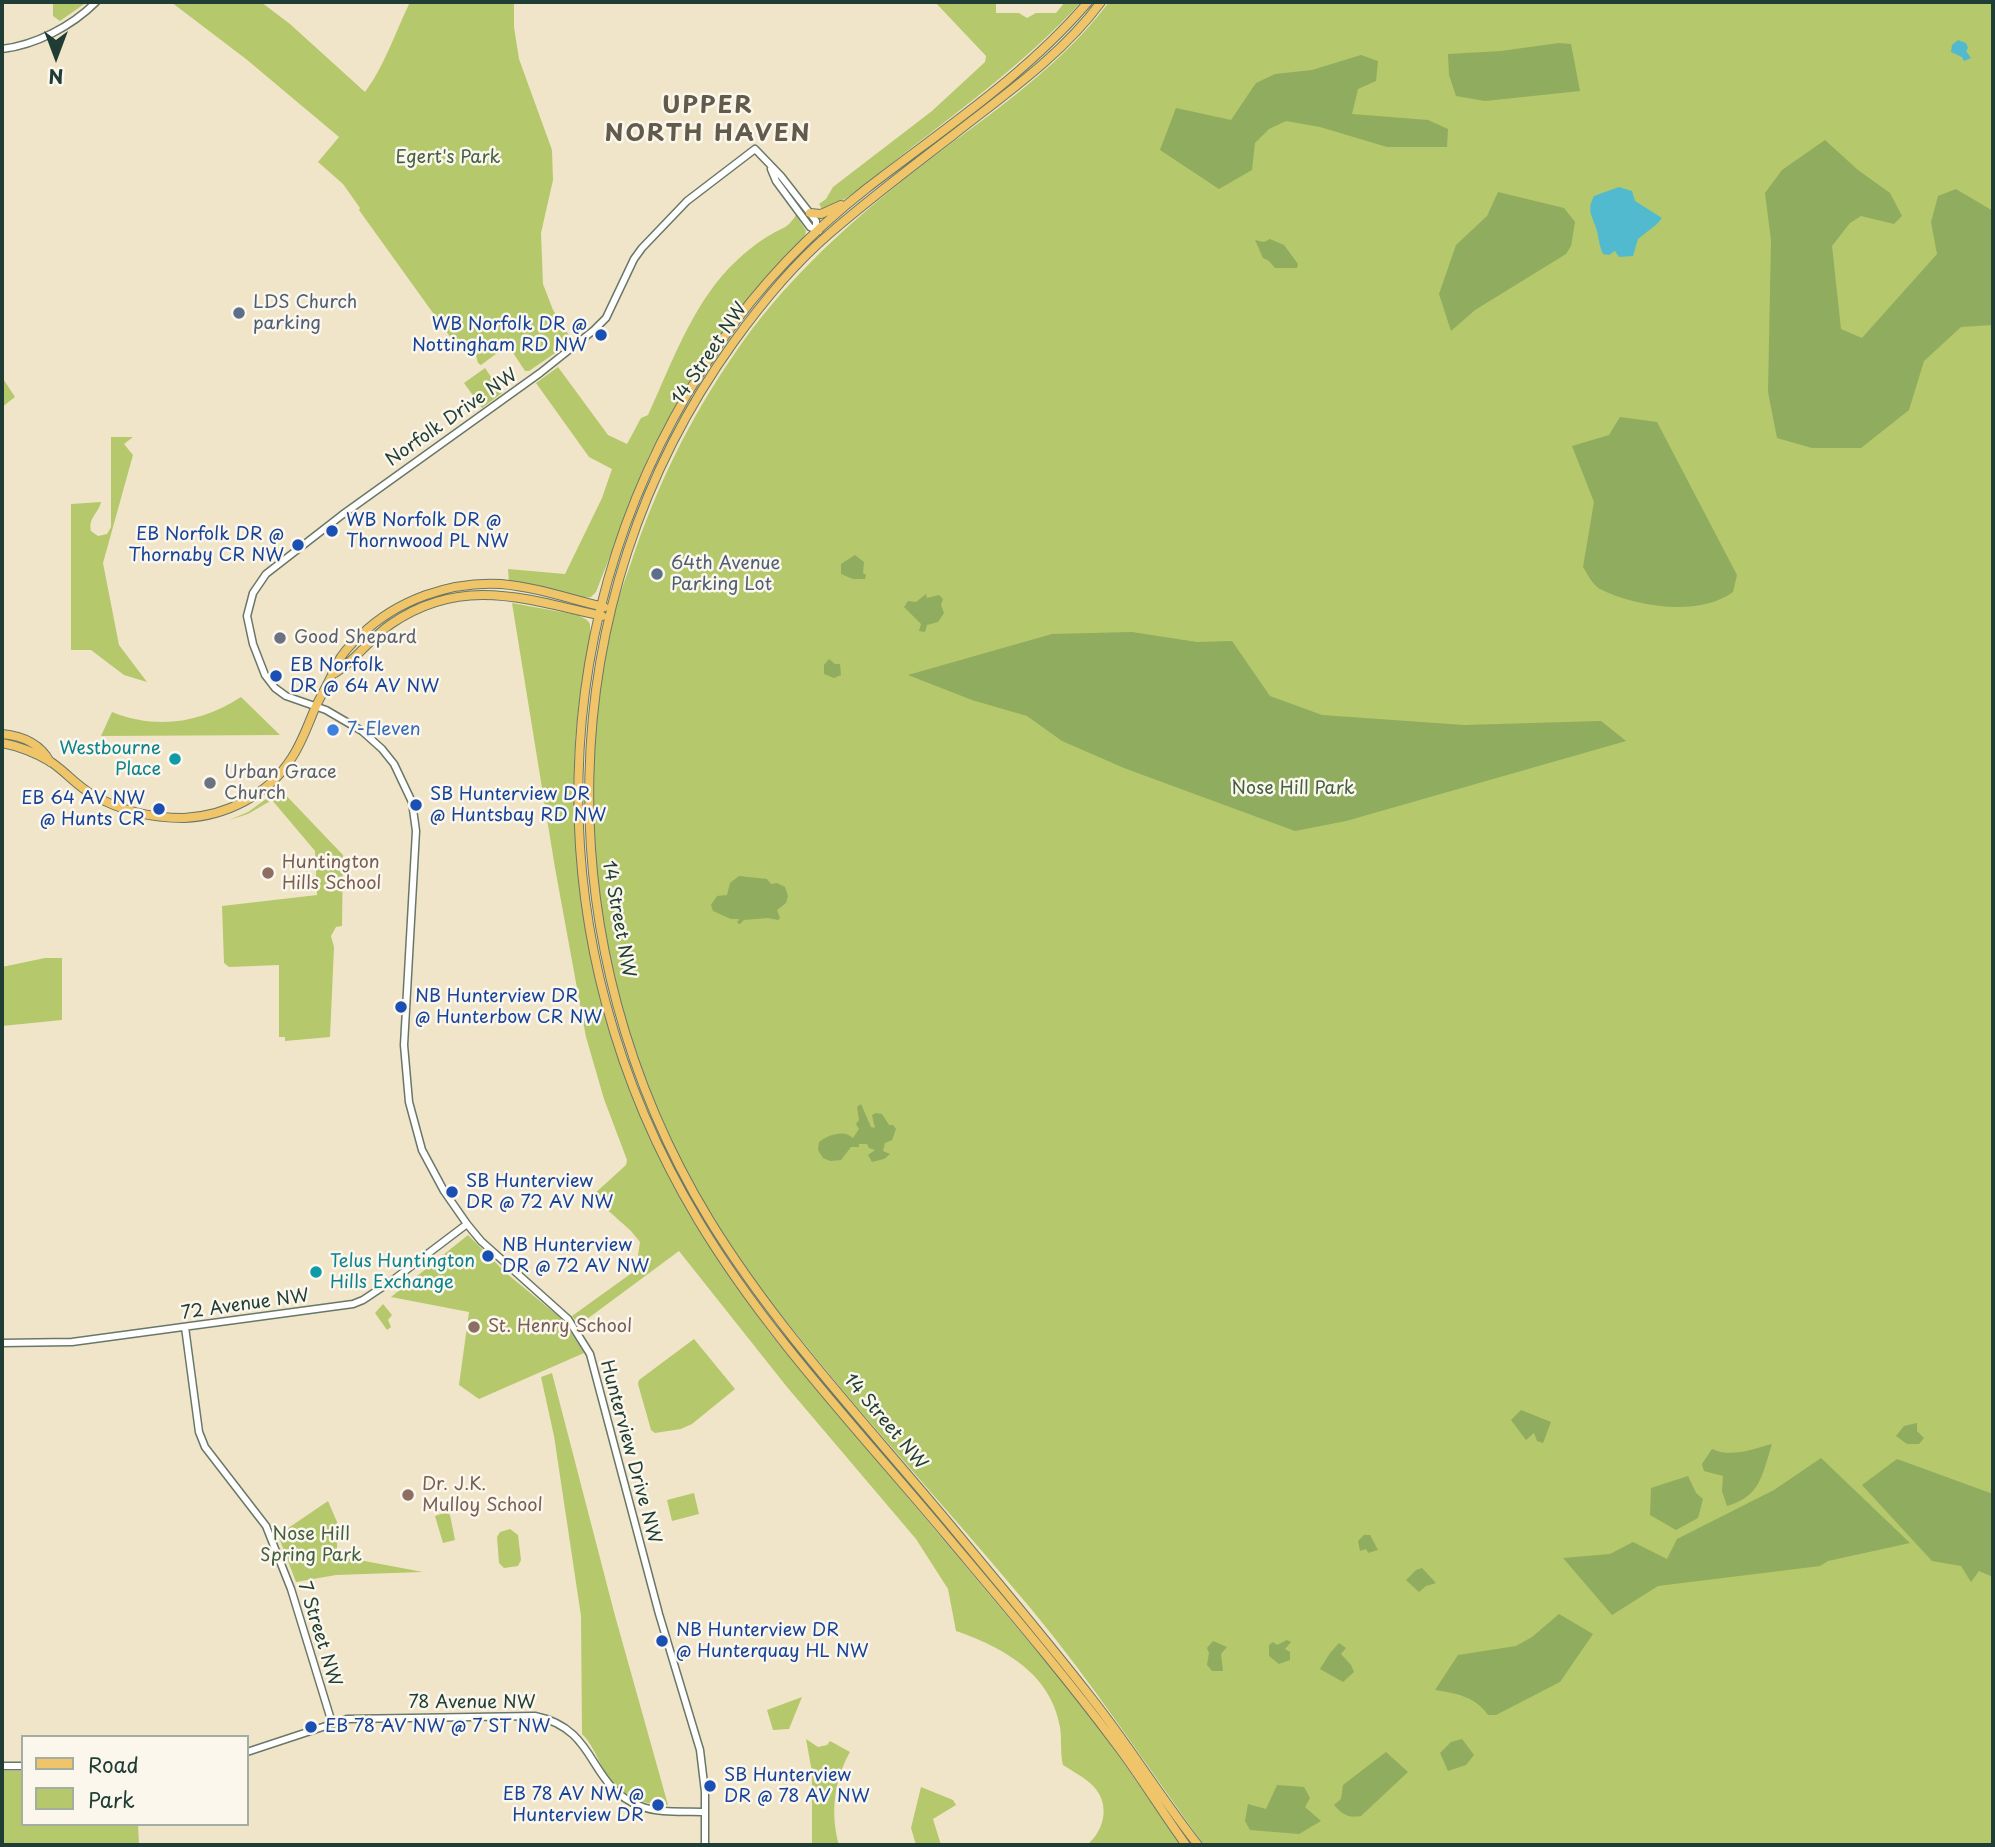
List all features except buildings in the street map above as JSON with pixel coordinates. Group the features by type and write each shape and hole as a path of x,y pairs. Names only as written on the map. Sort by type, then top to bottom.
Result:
{"main road":[{"name":"14 Street NW","path":"1088,2 1018,72 862,193 820,232 760,291 722,339 683,400 642,480 614,557 594,630 583,700 578,797 579,843 588,919 604,995 616,1036 635,1091 666,1162 695,1216 729,1270 773,1330 1118,1746 1186,1845"},
{"name":"14 Street NW","path":"1101,2 1058,48 1024,79 820,232 753,317 691,406 643,507 626,551 609,613 590,736 588,793 593,886 607,964 625,1031 674,1156 722,1240 778,1320 961,1537 1086,1691 1198,1845"},
{"path":"810,213 831,211 862,193"},
{"path":"585,602 601,588 614,557"},
{"path":"2,743 21,748 50,762 91,794 123,809 159,817 186,818 215,814 254,796 284,769 299,746 316,706 335,673 337,663 368,628 396,609 431,593 469,585 501,584 585,602 599,611"},
{"path":"335,673 386,627 410,612 441,601 494,594 609,613"},
{"path":"569,608 591,619 594,630"},
{"path":"2,734 19,737 36,745 45,751 50,762"}],"street":[{"path":"2,49 25,43 63,27 96,2"},
{"name":"Norfolk Drive NW","path":"316,706 286,696 275,688 265,675 253,644 247,616 253,593 266,574 591,333 606,318 642,248 687,201 755,149 771,168"},
{"path":"771,168 776,181 810,227 820,232"},
{"path":"771,168 781,176 810,213 820,232"},
{"name":"Hunterview Drive NW","path":"316,706 362,731 382,749 394,764 412,802 416,831 404,1009 408,1102 422,1150 444,1191 467,1224 481,1241 568,1319 590,1354 660,1619 700,1750 704,1773 705,1845"},
{"name":"72 Avenue NW","path":"2,1343 72,1342 358,1302 393,1280 467,1224"},
{"name":"7 Street NW","path":"185,1327 200,1435 213,1460 266,1526 272,1539 291,1589 332,1723"},
{"name":"78 Avenue NW","path":"248,1752 332,1723 363,1717 526,1715 545,1718 575,1735 585,1745 608,1784 628,1801 656,1810 705,1812"},
{"path":"2,1766 21,1766"}],"green space":[{"path":"53,2 87,2 60,21 53,16"},
{"name":"Egert's Park","path":"171,2 261,2 290,24 365,92 384,60 410,2 514,2 514,27 519,59 552,150 553,180 541,233 543,284 553,310 570,337 570,343 529,371 525,371 508,345 481,365 474,348 466,344 456,345 343,184 318,162 339,137 246,59"},
{"path":"935,2 996,2 996,13 1019,13 1027,18 1036,13 1056,13 1065,2 1081,2 997,81 866,184 823,211 819,204 826,199 833,187 932,111 985,62 986,56"},
{"name":"Nose Hill Park","path":"1109,2 1993,2 1993,1845 1204,1845 1099,1697 1032,1610 849,1398 770,1300 726,1239 697,1191 671,1139 629,1031 614,974 602,918 592,805 597,710 609,639 641,535 663,480 703,403 735,353 772,304 814,259 860,216 1040,75 1088,28"},
{"path":"1559,43 1571,44 1580,91 1485,101 1456,96 1449,75 1448,54 1501,51"},
{"path":"1361,55 1378,61 1376,81 1358,89 1352,114 1428,120 1448,129 1447,147 1387,147 1320,127 1286,121 1269,129 1255,143 1252,170 1219,189 1160,150 1176,108 1231,120 1256,83 1275,74 1312,70"},
{"path":"1825,140 1858,170 1890,193 1902,216 1894,224 1861,216 1850,223 1832,246 1841,329 1862,338 1937,254 1931,222 1938,196 1956,189 1993,211 1993,325 1961,327 1924,361 1909,410 1861,448 1812,448 1777,438 1768,392 1771,240 1765,193 1782,170"},
{"path":"1498,192 1564,208 1575,222 1571,246 1566,254 1475,310 1451,331 1439,294 1456,245 1487,216"},
{"path":"796,215 806,231 805,236 733,321 689,385 649,456 596,592 591,597 582,598 509,582 508,569 565,574 602,498 612,469 589,457 536,383 558,367 608,435 627,444 641,418 648,415 683,338 716,284 744,254 788,225"},
{"path":"1270,239 1284,245 1298,264 1297,268 1275,268 1263,258 1255,240 1264,242"},
{"path":"485,368 502,393 482,408 464,383"},
{"path":"2,377 15,397 2,407"},
{"path":"1620,417 1657,422 1737,575 1733,592 1703,605 1667,607 1631,601 1600,589 1590,579 1583,567 1594,502 1572,446 1609,435"},
{"path":"111,437 133,437 124,444 133,455 103,563 119,645 147,682 124,675 91,650 71,650 71,504 101,502 92,519 91,531 98,536 107,534 111,527"},
{"path":"855,555 864,562 865,579 853,579 841,574 841,564"},
{"path":"926,594 927,598 939,595 943,599 941,605 944,613 938,622 927,625 925,632 919,631 921,624 904,607 908,601 916,602"},
{"path":"512,603 578,615 590,624 581,687 574,771 577,853 583,908 606,1015 623,1068 666,1169 710,1246 769,1332 1087,1711 1181,1845 1087,1845 1102,1823 1104,1815 1101,1798 1090,1783 1063,1765 1060,1727 1055,1708 1046,1691 1035,1677 1007,1654 956,1631 948,1589 916,1539 787,1387 679,1251 579,1325 572,1316 636,1270 640,1242 592,1196 626,1165 627,1160 604,1099 586,1037 555,868"},
{"path":"1132,632 1197,642 1232,641 1270,696 1322,715 1464,725 1601,721 1626,741 1346,821 1295,831 1124,768 1062,741 1027,716 972,700 908,675 1052,634"},
{"path":"829,659 840,664 841,675 834,678 824,674 824,665"},
{"path":"241,697 280,735 101,736 112,712 146,721 178,721 210,713"},
{"path":"280,789 343,855 342,926 336,927 331,936 334,947 330,1037 285,1041 285,1037 279,1037 279,965 229,967 224,963 222,906 317,895 315,851 272,800 248,814 229,820 248,812"},
{"path":"739,876 767,879 771,884 777,883 785,887 788,896 786,903 777,910 780,918 778,920 744,920 740,924 737,923 739,919 731,919 713,911 711,905 717,896 727,895 730,883"},
{"path":"45,958 62,958 62,1020 2,1026 2,967"},
{"path":"861,1104 871,1127 875,1128 872,1115 876,1113 882,1114 889,1125 896,1129 892,1140 885,1143 883,1151 890,1154 884,1159 872,1162 868,1155 875,1150 867,1144 859,1144 859,1147 851,1147 841,1160 830,1161 823,1158 818,1150 819,1142 823,1139 841,1133 853,1138 859,1129 856,1124 859,1120 857,1107"},
{"name":"St. Henry School","path":"468,1235 506,1273 563,1320 584,1353 479,1399 459,1385 469,1312 391,1297"},
{"path":"383,1304 392,1315 388,1320 391,1327 387,1330 375,1313"},
{"path":"694,1339 735,1389 692,1424 681,1429 655,1433 651,1430 639,1380"},
{"path":"552,1373 614,1612 668,1805 638,1800 622,1791 609,1777 582,1734 581,1616 554,1436 541,1377"},
{"path":"1521,1410 1551,1422 1543,1443 1537,1441 1534,1433 1526,1440 1511,1420"},
{"path":"1917,1423 1917,1431 1924,1438 1919,1444 1907,1444 1896,1436 1904,1426"},
{"path":"1772,1444 1754,1490 1738,1502 1727,1506 1722,1491 1723,1476 1704,1471 1702,1464 1712,1449 1734,1453"},
{"path":"1821,1458 1910,1543 1828,1561 1820,1566 1658,1586 1612,1615 1563,1558 1610,1554 1633,1542 1667,1559 1677,1539 1774,1490"},
{"path":"1897,1459 1993,1494 1993,1577 1979,1571 1971,1582 1961,1566 1932,1561 1862,1485"},
{"path":"1688,1476 1696,1493 1703,1499 1698,1518 1676,1530 1650,1515 1651,1488"},
{"path":"694,1493 699,1514 672,1521 667,1500"},
{"name":"Nose Hill Spring Park","path":"328,1501 337,1522 337,1549 343,1557 423,1572 336,1575 296,1582 278,1535"},
{"path":"447,1512 455,1540 443,1543 435,1516"},
{"path":"510,1529 518,1535 521,1560 518,1566 504,1568 499,1563 497,1537 500,1532"},
{"path":"1364,1535 1370,1535 1378,1550 1368,1553 1366,1549 1360,1551 1358,1541"},
{"path":"1422,1568 1436,1583 1419,1592 1406,1580"},
{"path":"1559,1614 1593,1634 1560,1682 1496,1715 1488,1715 1478,1704 1465,1697 1435,1690 1458,1655 1516,1646 1532,1637"},
{"path":"1287,1640 1291,1642 1285,1649 1290,1652 1290,1660 1279,1664 1269,1656 1269,1645 1273,1642 1277,1645"},
{"path":"1213,1641 1227,1647 1221,1654 1223,1671 1212,1671 1207,1665 1207,1648"},
{"path":"1339,1643 1346,1648 1341,1654 1354,1672 1343,1682 1320,1669"},
{"path":"802,1697 789,1729 773,1730 767,1710"},
{"path":"806,1739 818,1747 827,1745 830,1741 850,1752 840,1774 835,1797 839,1845 812,1845 812,1772"},
{"path":"1462,1739 1474,1755 1466,1765 1448,1771 1440,1753 1451,1742"},
{"path":"1386,1752 1408,1772 1361,1816 1343,1813 1334,1805 1341,1799 1343,1785"},
{"path":"2,1771 21,1771 21,1826 138,1826 139,1845 2,1845"},
{"path":"1277,1785 1304,1787 1310,1798 1305,1807 1321,1821 1299,1834 1250,1830 1245,1821 1248,1804 1266,1809"},
{"path":"921,1787 953,1800 956,1805 933,1819 941,1845 916,1845 911,1828"}],"water":[{"path":"1958,40 1966,43 1966,51 1971,58 1964,61 1962,57 1951,52 1952,45"},
{"path":"1619,187 1632,191 1635,201 1662,218 1638,239 1633,256 1619,257 1615,251 1609,255 1603,254 1591,214 1594,196"}],"place":[{"name":"LDS Church parking","path":"239,313"},
{"name":"WB Norfolk DR @ Nottingham RD NW","path":"601,335"},
{"name":"WB Norfolk DR @ Thornwood PL NW","path":"332,531"},
{"name":"EB Norfolk DR @ Thornaby CR NW","path":"298,545"},
{"name":"64th Avenue Parking Lot","path":"657,574"},
{"name":"Good Shepard","path":"280,638"},
{"name":"EB Norfolk DR @ 64 AV NW","path":"276,676"},
{"name":"7-Eleven","path":"333,730"},
{"name":"Westbourne Place","path":"175,759"},
{"name":"Urban Grace Church","path":"210,783"},
{"name":"SB Hunterview DR @ Huntsbay RD NW","path":"416,805"},
{"name":"EB 64 AV NW @ Hunts CR","path":"159,809"},
{"name":"Huntington Hills School","path":"268,873"},
{"name":"NB Hunterview DR @ Hunterbow CR NW","path":"401,1007"},
{"name":"SB Hunterview DR @ 72 AV NW","path":"452,1192"},
{"name":"NB Hunterview DR @ 72 AV NW","path":"488,1256"},
{"name":"Telus Huntington Hills Exchange","path":"316,1272"},
{"name":"St. Henry School","path":"474,1327"},
{"name":"Dr. J.K. Mulloy School","path":"408,1495"},
{"name":"NB Hunterview DR @ Hunterquay HL NW","path":"662,1641"},
{"name":"EB 78 AV NW @ 7 ST NW","path":"311,1727"},
{"name":"SB Hunterview DR @ 78 AV NW","path":"710,1786"},
{"name":"EB 78 AV NW @ Hunterview DR","path":"658,1805"}],"district":[{"name":"UPPER NORTH HAVEN","path":"708,120"}]}
